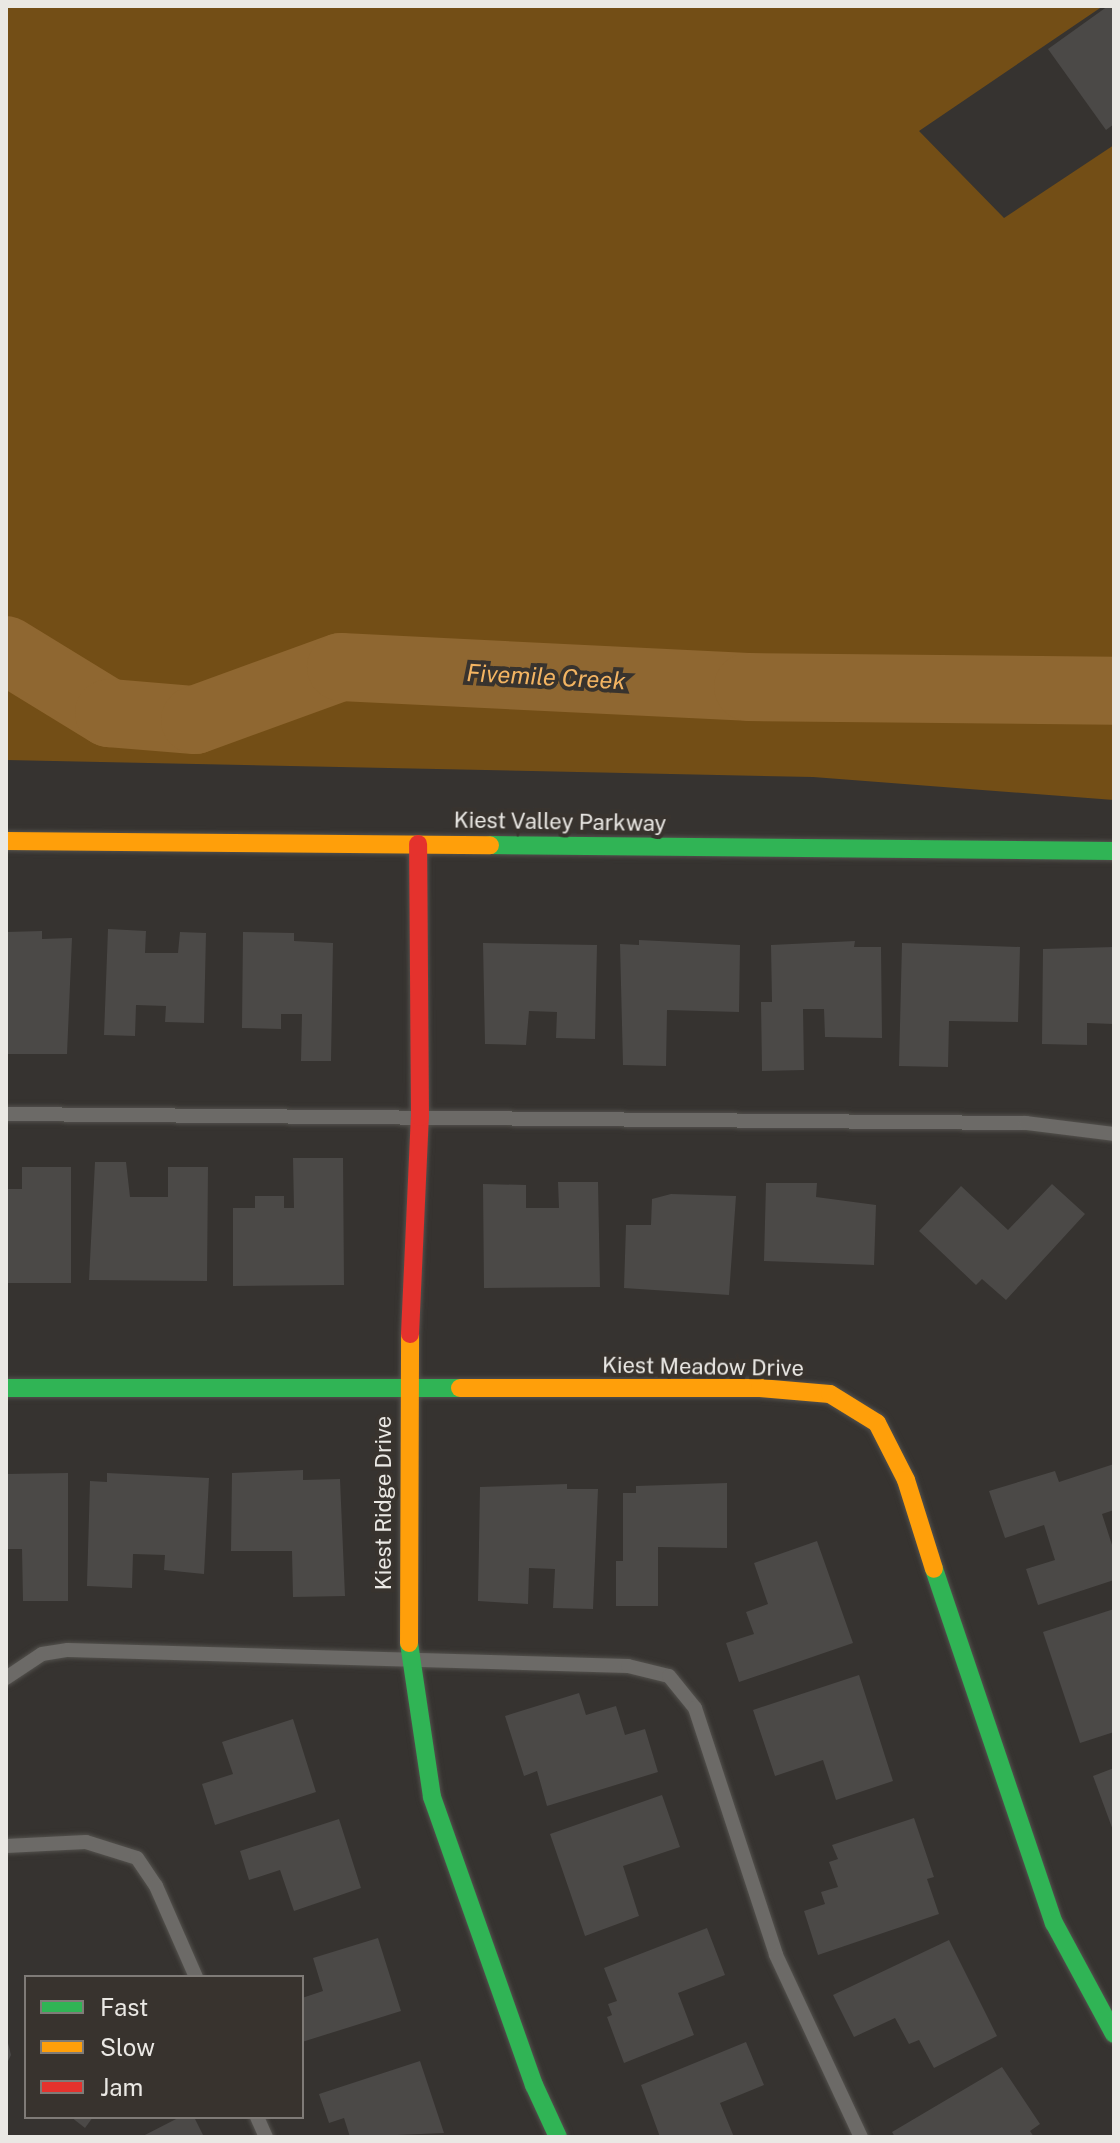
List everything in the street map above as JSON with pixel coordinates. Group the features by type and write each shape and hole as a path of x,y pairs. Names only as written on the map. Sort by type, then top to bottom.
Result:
{"street":[{"name":"Kiest Valley Parkway","path":"6,841 1114,851"},
{"name":"Kiest Ridge Drive","path":"418,844 420,1117 407,1389 409,1659 432,1797 534,2085 558,2137"},
{"name":"Kiest Meadow Drive","path":"6,1388 760,1388 830,1394 877,1423 906,1480 988,1739 1054,1923 1114,2034"}],"lane":[{"path":"6,1114 1026,1123 1114,1134"},
{"path":"6,1678 42,1654 68,1650 628,1666 669,1676 695,1708 776,1955 861,2137"},
{"path":"6,1846 86,1842 137,1858 156,1886 195,1975"}],"shaded area":[{"path":"6,6 1103,6 919,131 1004,218 1114,145 1114,800 813,777 6,760"}],"building":[{"path":"1108,6 1114,7 1114,124 1106,130 1048,49"},
{"path":"108,929 146,931 145,953 178,953 180,932 206,933 204,1023 165,1022 166,1006 136,1005 135,1036 104,1035"},
{"path":"42,931 42,939 72,938 67,1054 6,1054 6,932"},
{"path":"243,932 294,933 294,941 333,943 331,1061 301,1061 302,1014 281,1014 281,1029 242,1028"},
{"path":"639,940 740,945 739,1012 667,1010 666,1066 623,1065 620,944 639,945"},
{"path":"855,941 854,947 881,947 882,1038 825,1037 824,1009 803,1009 804,1070 762,1071 761,1002 772,1002 771,945"},
{"path":"483,943 597,945 595,1039 556,1038 557,1012 529,1011 526,1045 485,1044"},
{"path":"902,943 1020,947 1018,1022 949,1021 948,1067 899,1066"},
{"path":"1114,947 1114,1024 1087,1023 1087,1045 1042,1044 1043,949"},
{"path":"293,1158 343,1158 344,1285 233,1286 233,1208 255,1208 255,1196 284,1196 284,1208 294,1208"},
{"path":"95,1162 126,1162 130,1197 168,1197 168,1167 208,1167 207,1281 89,1280"},
{"path":"22,1167 71,1167 71,1283 6,1283 6,1189 22,1189"},
{"path":"558,1182 598,1182 600,1287 484,1288 483,1184 526,1185 526,1208 559,1208"},
{"path":"766,1183 817,1183 816,1197 876,1205 874,1265 764,1261"},
{"path":"1052,1184 1085,1214 1006,1300 982,1279 976,1285 919,1231 961,1186 1008,1230"},
{"path":"671,1194 736,1196 729,1295 624,1288 626,1225 651,1225 652,1199"},
{"path":"1114,1464 1114,1510 1102,1514 1114,1551 1114,1580 1038,1605 1026,1569 1055,1560 1044,1525 1005,1538 989,1491 1055,1471 1059,1482"},
{"path":"303,1470 303,1480 340,1479 345,1596 293,1597 292,1551 231,1551 232,1473"},
{"path":"68,1473 68,1601 23,1601 22,1549 6,1549 6,1474"},
{"path":"107,1473 209,1478 204,1574 164,1570 165,1555 133,1554 132,1588 87,1586 90,1481 107,1482"},
{"path":"727,1483 727,1548 658,1547 658,1606 616,1606 616,1561 623,1561 623,1493 636,1493 636,1486"},
{"path":"567,1484 567,1489 598,1489 593,1609 553,1608 555,1569 529,1568 528,1604 478,1601 480,1487"},
{"path":"817,1541 853,1643 739,1682 726,1643 754,1634 746,1612 768,1604 754,1563"},
{"path":"1114,1609 1114,1732 1080,1743 1043,1632"},
{"path":"859,1675 893,1781 836,1800 823,1760 775,1776 753,1710"},
{"path":"579,1693 586,1715 616,1706 625,1735 645,1729 658,1772 547,1806 537,1771 524,1776 505,1716"},
{"path":"293,1719 316,1792 215,1825 202,1784 233,1774 222,1742"},
{"path":"1114,1768 1114,1833 1093,1776"},
{"path":"662,1795 680,1847 623,1866 639,1916 585,1936 550,1834"},
{"path":"914,1818 934,1877 927,1879 939,1914 818,1955 804,1911 825,1904 821,1892 838,1887 829,1862 838,1859 832,1845"},
{"path":"339,1819 361,1888 294,1911 280,1870 249,1880 240,1851"},
{"path":"707,1928 725,1975 678,1993 694,2035 624,2063 607,2017 612,2015 608,2004 617,2001 604,1968"},
{"path":"378,1938 401,2011 304,2041 304,1997 323,1991 313,1958"},
{"path":"949,1940 997,2036 934,2068 919,2040 909,2044 895,2018 854,2037 833,1995"},
{"path":"6,2035 11,2055 6,2065"},
{"path":"746,2042 764,2085 720,2103 734,2137 660,2137 641,2085"},
{"path":"420,2061 444,2133 350,2137 344,2118 329,2123 319,2094"},
{"path":"1002,2067 1040,2124 1030,2131 1034,2137 895,2137 892,2132"},
{"path":"74,2119 92,2119 85,2128"},
{"path":"176,2119 195,2119 204,2137 141,2137"}],"waterway":[{"name":"Fivemile Creek","path":"6,650 109,713 195,720 341,667 748,687 1114,691"}],"traffic: fast":[{"path":"490,845 1114,851"},
{"path":"6,1388 460,1388"},
{"path":"934,1569 1054,1923 1114,2034"},
{"path":"409,1643 432,1797 534,2085 558,2137"}],"traffic: slow":[{"path":"6,841 490,845"},
{"path":"409,1643 410,1334"},
{"path":"460,1388 760,1388 830,1394 877,1423 906,1480 934,1569"}],"traffic: jam":[{"path":"410,1334 420,1117 418,844"}]}
